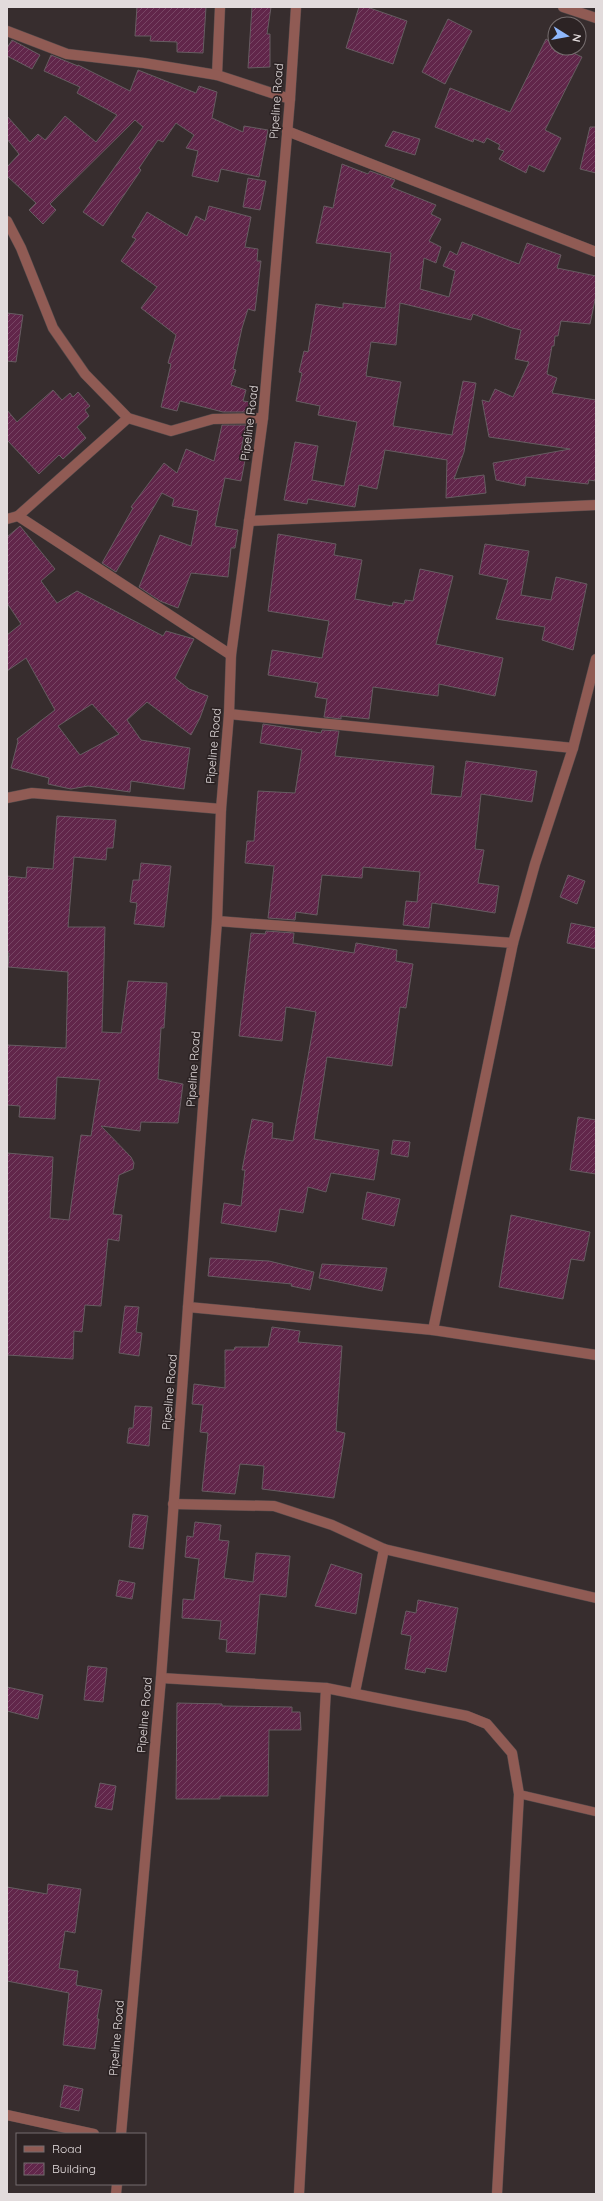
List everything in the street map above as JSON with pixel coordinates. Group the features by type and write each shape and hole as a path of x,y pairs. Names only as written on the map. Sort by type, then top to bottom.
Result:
{"street":[{"path":"217,75 220,7"},
{"name":"Pipeline Road","path":"121,2133 161,1678 217,921 221,809 229,714 231,655 264,418 296,7"},
{"path":"563,7 596,18"},
{"path":"7,31 67,54 144,63 217,75 290,99"},
{"path":"287,132 596,252"},
{"path":"7,221 21,248 53,328 85,374 128,418 171,431 213,419 264,418"},
{"path":"7,519 18,516 128,418"},
{"path":"249,521 596,504"},
{"path":"18,516 231,655"},
{"path":"433,1330 513,943 535,864 573,748 596,659"},
{"path":"229,714 573,748"},
{"path":"7,798 32,792 221,809"},
{"path":"217,921 513,943"},
{"path":"188,1307 433,1330 596,1355"},
{"path":"173,1504 274,1506 332,1525 384,1549 596,1598"},
{"path":"355,1692 384,1549"},
{"path":"161,1678 326,1688 355,1692 467,1716 487,1724 512,1754 519,1794 497,2194"},
{"path":"299,2194 326,1688"},
{"path":"7,2116 89,2133"}],"lane":[{"path":"519,1794 596,1812"}],"building":[{"path":"137,7 206,7 203,53 177,52 177,42 150,41 151,36 135,36"},
{"path":"252,7 271,7 267,34 270,34 270,67 248,68"},
{"path":"359,7 367,7 407,21 393,64 346,48"},
{"path":"448,19 472,31 445,84 422,72"},
{"path":"546,39 547,56 582,57 545,130 561,138 544,172 529,165 526,173 499,159 504,151 498,149 500,145 487,138 484,143 474,139 473,142 435,127 450,88 510,112"},
{"path":"12,40 40,55 32,69 7,56 7,48"},
{"path":"51,55 78,65 130,91 138,70 196,93 199,86 217,92 212,118 243,132 244,126 268,130 259,177 221,169 218,182 192,176 198,151 186,148 194,135 176,123 163,142 158,140 139,168 141,170 103,226 83,212 143,127 135,120 50,204 56,210 43,224 29,210 36,203 7,176 7,167 19,154 7,139 7,116 30,142 38,134 45,140 65,116 96,142 117,115 77,93 80,87 44,71"},
{"path":"590,127 596,127 596,173 580,169"},
{"path":"393,131 420,139 415,155 385,146"},
{"path":"342,164 368,174 370,171 395,180 391,187 436,205 431,214 441,219 429,241 441,247 436,263 424,258 420,289 449,297 455,271 443,266 450,251 457,255 462,242 519,264 527,243 561,255 557,268 596,276 596,295 590,324 561,321 558,336 555,336 554,346 552,346 547,374 557,378 552,393 596,400 596,481 589,480 588,484 526,477 525,486 496,480 493,463 570,449 489,437 482,400 489,402 495,389 513,397 529,362 515,359 521,330 473,314 471,320 400,303 396,345 371,342 366,376 401,382 393,426 452,435 463,381 476,383 464,452 454,479 484,475 486,493 446,498 447,460 385,450 377,489 359,485 355,507 308,499 307,504 284,500 295,442 318,446 312,480 344,486 357,422 318,415 320,406 296,401 302,373 299,372 304,351 308,352 316,304 343,308 343,303 385,308 391,253 316,243 324,206 333,208"},
{"path":"248,178 266,181 260,210 243,207"},
{"path":"209,206 251,217 245,247 258,249 257,261 261,261 255,311 248,309 242,328 233,369 236,370 231,385 246,390 243,401 250,402 249,412 223,412 180,401 177,411 161,407 171,364 168,363 176,335 141,308 157,287 121,261 136,239 132,237 147,212 187,236 196,216 205,221"},
{"path":"7,313 23,315 16,362 7,361"},
{"path":"53,390 62,400 70,393 73,397 78,392 90,406 85,410 89,416 77,427 86,438 63,459 59,455 39,474 7,440 7,410 17,422"},
{"path":"222,425 246,425 241,450 247,450 241,481 225,478 215,526 238,530 235,548 231,548 228,577 191,573 178,608 160,601 139,587 160,535 191,546 198,511 172,506 174,499 162,493 116,572 102,563 133,508 131,507 164,463 177,473 186,449 214,461"},
{"path":"20,526 55,569 41,581 57,603 77,591 163,636 166,631 194,639 175,678 189,689 208,696 200,718 191,735 147,702 127,720 141,740 190,748 184,789 131,781 130,792 88,786 71,789 48,784 49,778 11,768 18,741 17,739 55,710 26,658 7,671 7,635 21,624 7,603 7,537","holes":["92,704 119,734 80,755 58,726"]},
{"path":"278,534 336,544 334,555 362,560 355,599 392,606 393,602 404,604 405,600 413,601 420,569 453,576 436,644 503,658 495,696 439,684 438,696 373,687 369,719 341,716 341,719 324,717 327,699 315,697 318,683 268,675 272,650 322,658 329,621 268,611"},
{"path":"485,544 529,551 521,595 551,600 556,577 587,584 573,650 542,640 545,627 496,619 508,580 479,574"},
{"path":"263,724 321,733 322,730 339,731 335,756 434,766 431,794 461,797 466,761 537,771 532,802 481,794 475,849 484,850 478,883 499,886 495,913 432,903 429,928 403,925 406,901 417,902 420,872 363,867 362,878 322,875 317,915 296,912 295,920 268,918 274,866 245,863 247,841 254,841 258,791 295,793 302,750 260,743"},
{"path":"57,816 116,820 113,848 107,848 106,860 74,857 68,927 105,927 102,1032 121,1033 128,981 167,983 164,1028 161,1028 158,1079 183,1084 178,1123 141,1122 140,1131 101,1126 131,1157 134,1163 133,1169 119,1175 113,1214 122,1215 119,1241 108,1239 101,1306 85,1305 82,1332 74,1331 73,1359 7,1355 7,1153 53,1157 50,1218 69,1220 81,1135 91,1136 100,1080 57,1077 55,1119 19,1117 20,1106 7,1105 7,1045 66,1048 68,972 8,967 9,953 7,953 7,876 26,878 27,867 53,869"},
{"path":"141,863 171,866 164,927 134,924 137,903 130,902 133,880 139,880"},
{"path":"568,875 585,881 577,904 560,897"},
{"path":"571,923 596,928 596,949 567,943"},
{"path":"266,931 294,933 293,943 354,953 356,943 397,950 396,961 413,964 406,1008 400,1007 392,1066 327,1057 314,1139 379,1150 374,1180 331,1173 326,1192 308,1187 303,1213 280,1209 276,1232 221,1223 224,1203 241,1206 245,1170 242,1170 252,1119 273,1123 272,1138 293,1141 316,1012 286,1007 282,1041 239,1036 251,933 265,934"},
{"path":"578,1117 596,1120 596,1174 570,1170"},
{"path":"393,1140 410,1142 408,1157 391,1154"},
{"path":"367,1192 400,1199 394,1226 362,1219"},
{"path":"511,1215 590,1232 584,1261 571,1259 563,1299 499,1287"},
{"path":"210,1258 269,1261 314,1272 310,1290 291,1286 292,1284 208,1276"},
{"path":"322,1264 387,1268 382,1291 319,1278"},
{"path":"125,1306 139,1307 136,1332 142,1333 139,1356 119,1353"},
{"path":"272,1327 300,1331 298,1342 342,1346 336,1431 345,1433 334,1498 262,1489 264,1466 240,1464 235,1494 202,1491 208,1433 200,1432 203,1405 192,1404 194,1384 225,1388 225,1350 234,1350 235,1347 268,1347"},
{"path":"135,1406 152,1407 149,1446 127,1443 129,1428 133,1428"},
{"path":"133,1514 148,1516 143,1549 129,1547"},
{"path":"195,1522 221,1525 219,1540 229,1541 224,1578 253,1582 256,1553 290,1556 286,1597 260,1594 255,1654 226,1652 227,1640 219,1639 221,1621 182,1618 183,1599 194,1600 199,1559 185,1557 187,1536 193,1537"},
{"path":"331,1564 362,1574 356,1614 315,1606"},
{"path":"119,1580 135,1583 132,1599 116,1596"},
{"path":"418,1600 458,1608 446,1672 426,1668 425,1673 405,1669 411,1636 401,1634 406,1611 416,1613"},
{"path":"88,1666 107,1668 103,1702 84,1700"},
{"path":"7,1687 43,1695 38,1719 7,1711"},
{"path":"177,1703 222,1704 222,1706 292,1707 292,1712 300,1712 301,1730 269,1730 268,1796 220,1796 220,1799 176,1799"},
{"path":"100,1783 116,1786 112,1810 95,1807"},
{"path":"48,1884 81,1889 75,1933 65,1931 59,1968 78,1971 76,1985 102,1990 97,2019 99,2019 95,2049 63,2045 69,1993 7,1981 7,1887 47,1894"},
{"path":"64,2085 83,2089 79,2111 60,2107"}]}
